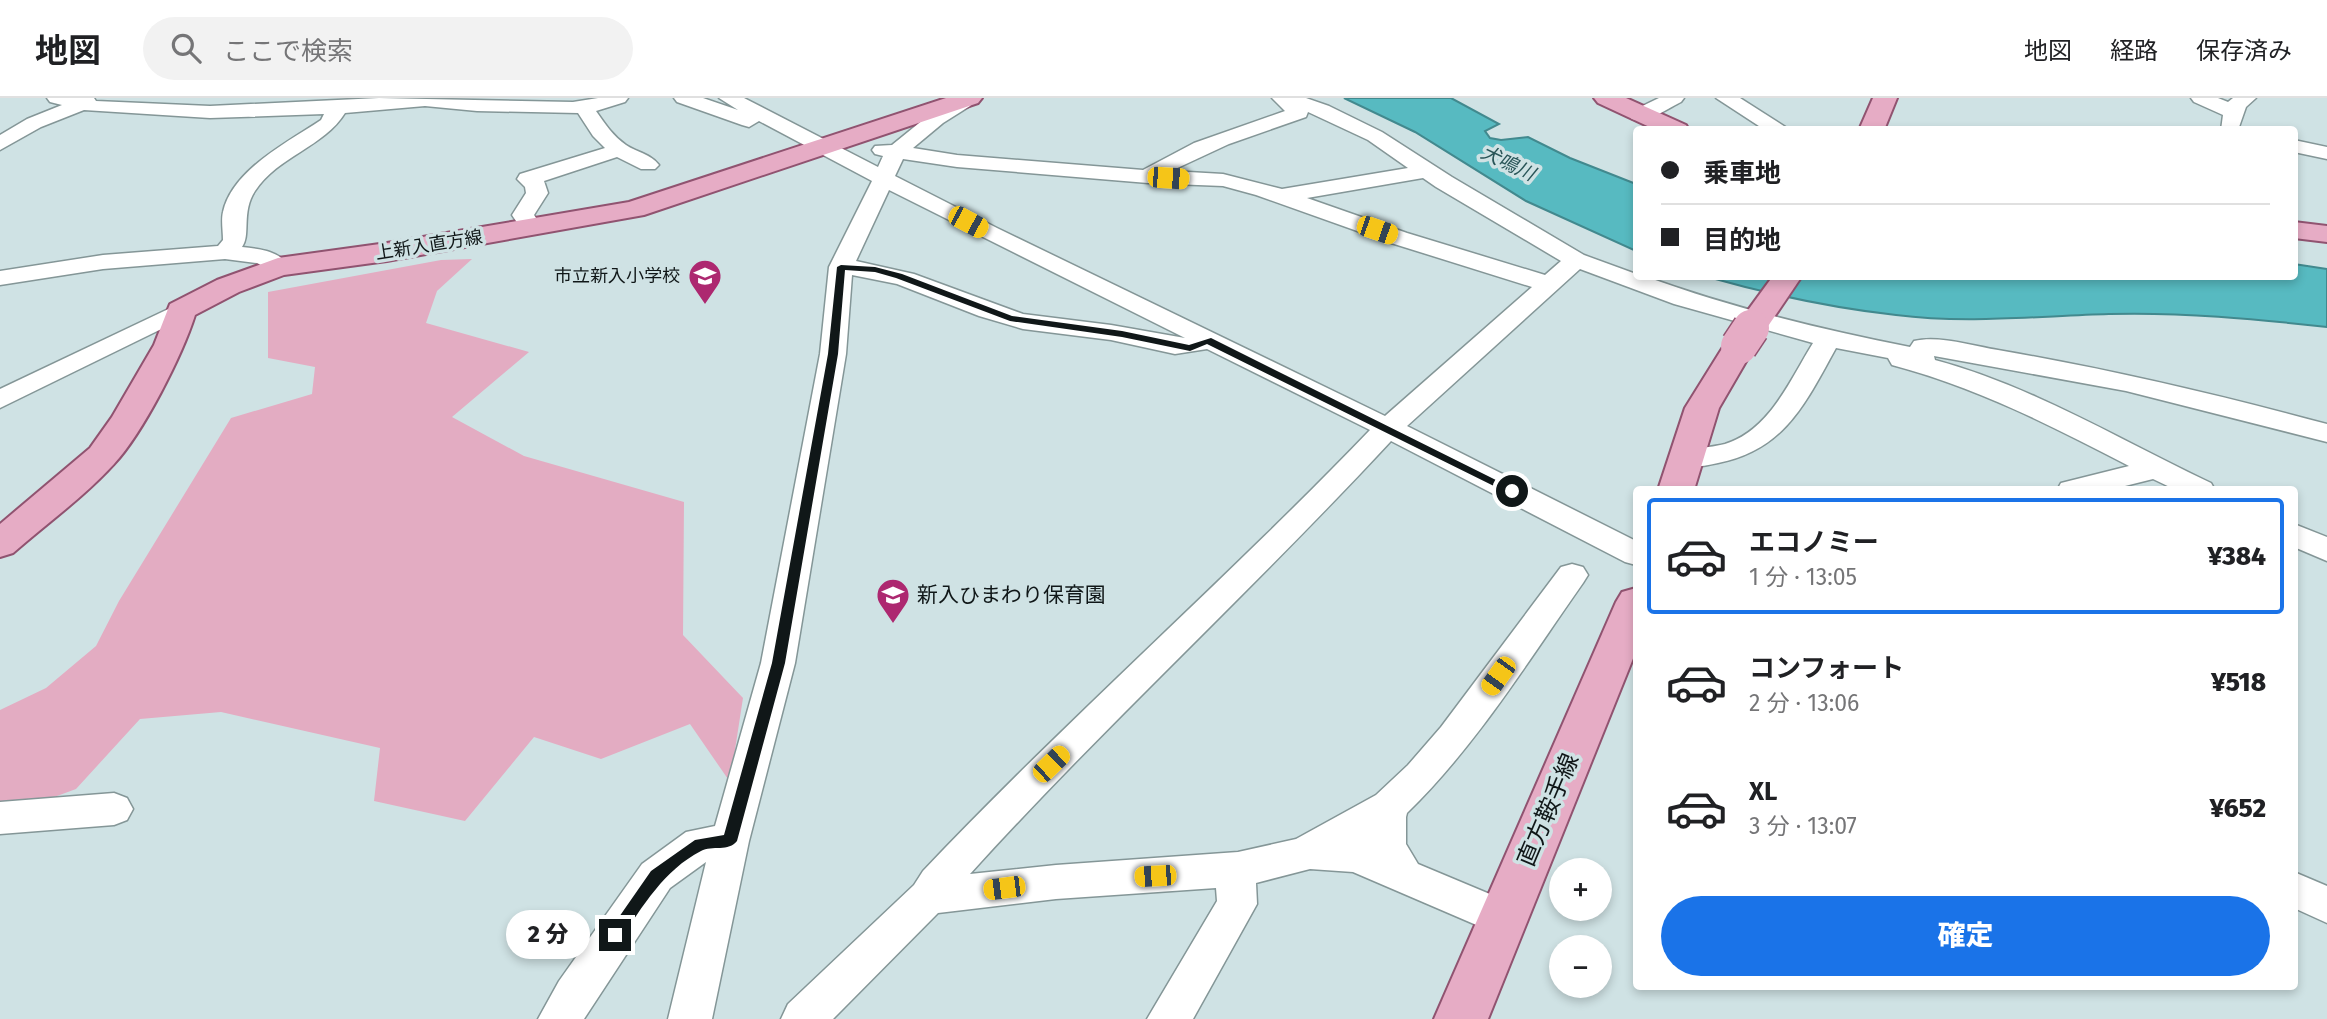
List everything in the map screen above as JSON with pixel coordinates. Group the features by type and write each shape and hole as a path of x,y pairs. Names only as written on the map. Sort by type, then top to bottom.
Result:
{"main road":[{"path":"1606,98 1667,126"},
{"path":"1873,126 1885,98"},
{"name":"上新入直方線","path":"181,310 228,286 278,267 532,228 634,209 967,100"},
{"path":"2298,230 2327,234"},
{"path":"1681,475 1702,408 1752,327 1785,280"},
{"path":"0,544 102,456 128,418 170,345 181,310"},
{"name":"直方鞍手線","path":"1461,1019 1633,609"}],"street":[{"path":"57,98 210,113 335,108 425,100 509,107 584,107 618,98"},
{"path":"294,98 335,108"},
{"path":"684,98 780,133 797,134"},
{"path":"729,98 797,134 889,164 989,233 1388,428 1633,552"},
{"path":"1148,177 1160,168 1216,144 1299,113 1281,101 1284,98 1322,110 1375,136 1426,171 1576,260 1752,327 2059,367 2212,400 2327,433"},
{"path":"1639,115 1674,98"},
{"path":"1726,98 1773,126"},
{"path":"2201,98 2237,113"},
{"path":"690,1019 730,841 778,663 833,354 841,267 889,164 936,119 967,100"},
{"path":"0,144 34,123 87,102"},
{"path":"584,107 600,132 619,150 648,165"},
{"path":"225,252 235,241 234,212 244,189 265,166 328,124 335,108"},
{"path":"6,118 34,123"},
{"path":"2298,147 2327,153"},
{"path":"532,228 523,215 537,193 536,185 528,179 619,150"},
{"path":"889,164 957,161 1148,177 1223,180 1280,196 1399,238 1553,281 1660,306 1755,335 1825,345 1922,364 1984,383 2191,486"},
{"path":"1280,196 1426,171"},
{"path":"0,278 103,262 225,252 264,257 278,267"},
{"path":"803,1019 928,897 937,883 1013,801 1297,523 1388,428 1576,260"},
{"path":"841,267 875,269 899,276 1010,318 1122,334 1190,348 1207,340"},
{"path":"0,400 181,310"},
{"path":"1752,327 1792,331 1921,357 1922,364"},
{"path":"1681,475 1722,454 1749,444 1773,425 1788,407 1825,345"},
{"path":"2088,486 2155,469"},
{"path":"2298,536 2327,550"},
{"path":"928,897 1056,882 1256,867 1309,851 1389,806 1421,776 1454,737 1572,575"},
{"path":"1389,806 1383,831 1391,858 1405,877"},
{"path":"0,818 114,809"},
{"path":"560,1019 656,876 700,844 730,841"},
{"path":"1309,851 1350,854 1502,918"},
{"path":"1169,1019 1237,904 1236,869"},
{"path":"2298,891 2327,905"}],"shaded area":[{"path":"472,259 437,291 426,323 529,352 452,417 524,456 684,502 683,635 743,698 730,782 690,724 601,759 534,737 465,821 374,801 380,748 221,712 140,719 76,789 0,817 0,710 46,688 96,646 119,601 231,418 312,394 315,367 268,358 268,292 441,260"}],"water":[{"name":"犬鳴川","path":"1344,98 1451,98 1499,124 1485,131 1490,138 1501,140 1528,137 1570,158 1633,183 1633,250 1526,201 1415,132"},
{"path":"2298,265 2327,269 2327,327 2164,314 1922,318 1777,295 1720,280 2298,280"}],"place":[{"name":"市立新入小学校","path":"705,306"},
{"name":"新入ひまわり保育園","path":"893,625"}],"route":[{"path":"615,935 656,876 700,844 730,841 778,663 833,354 841,267 875,269 899,276 964,303 1010,318 1122,334 1190,348 1207,340 1512,491"}]}
